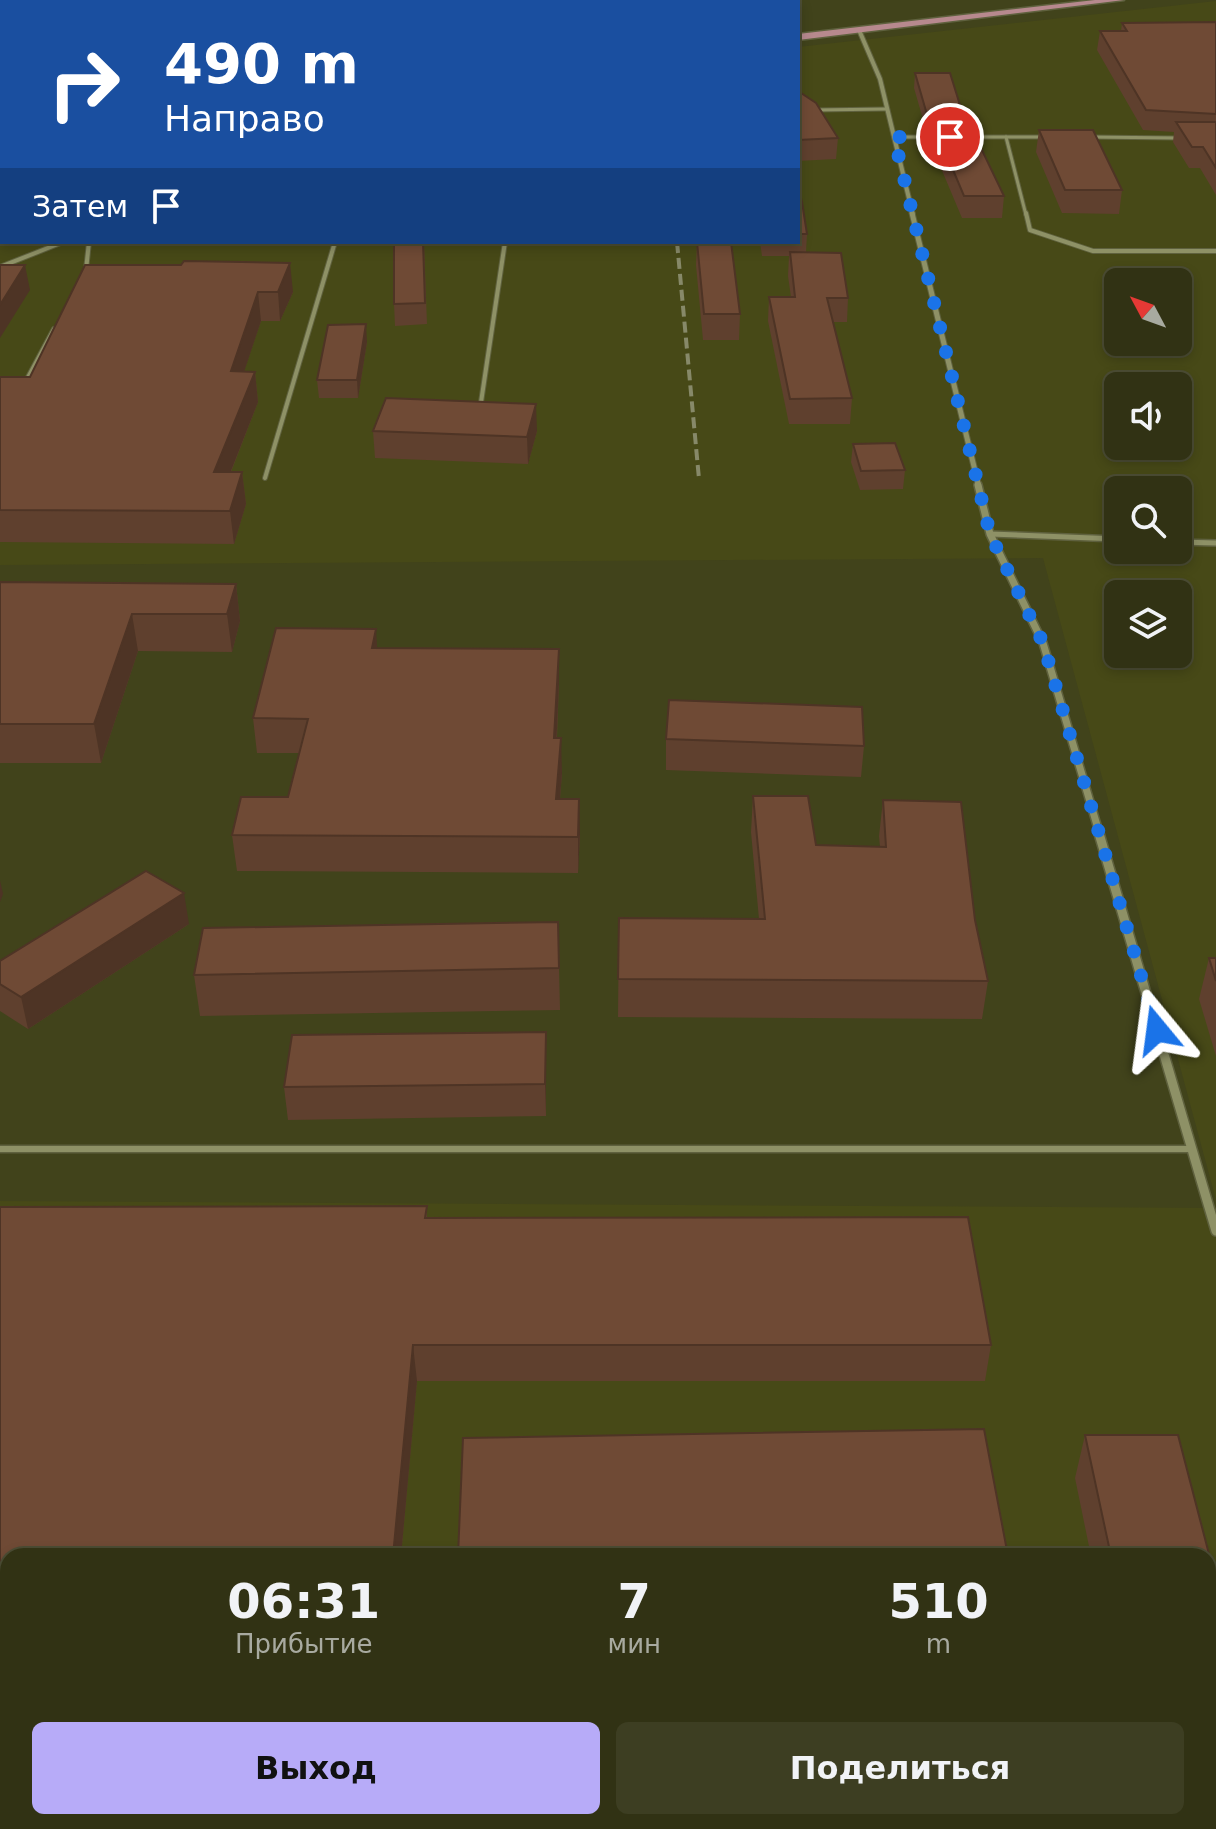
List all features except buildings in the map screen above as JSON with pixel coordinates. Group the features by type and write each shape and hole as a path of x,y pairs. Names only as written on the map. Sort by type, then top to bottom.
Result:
{"main road":[{"path":"800,37 1119,0"}],"street":[{"path":"859,30 880,79 990,534 1043,643 1216,1231"}],"lane":[{"path":"811,110 887,109"},
{"path":"894,137 950,137"},
{"path":"964,137 1051,137"},
{"path":"1006,137 1030,230 1093,251 1216,251"},
{"path":"1081,137 1186,138"},
{"path":"0,267 58,244"},
{"path":"86,271 89,244"},
{"path":"265,478 334,244"},
{"path":"480,411 505,244"},
{"path":"21,391 57,325"},
{"path":"990,534 1104,538"},
{"path":"1192,542 1216,543"},
{"path":"0,1149 1192,1149"}],"shaded area":[{"path":"1216,1 1216,1200 1043,558 0,565 0,244 800,244 800,47"},
{"path":"0,1201 1216,1208 1216,1548 0,1548"}],"railway":[{"path":"677,244 699,479"}],"route":[{"path":"950,137 894,137 990,534 1043,643 1157,1030"}]}
